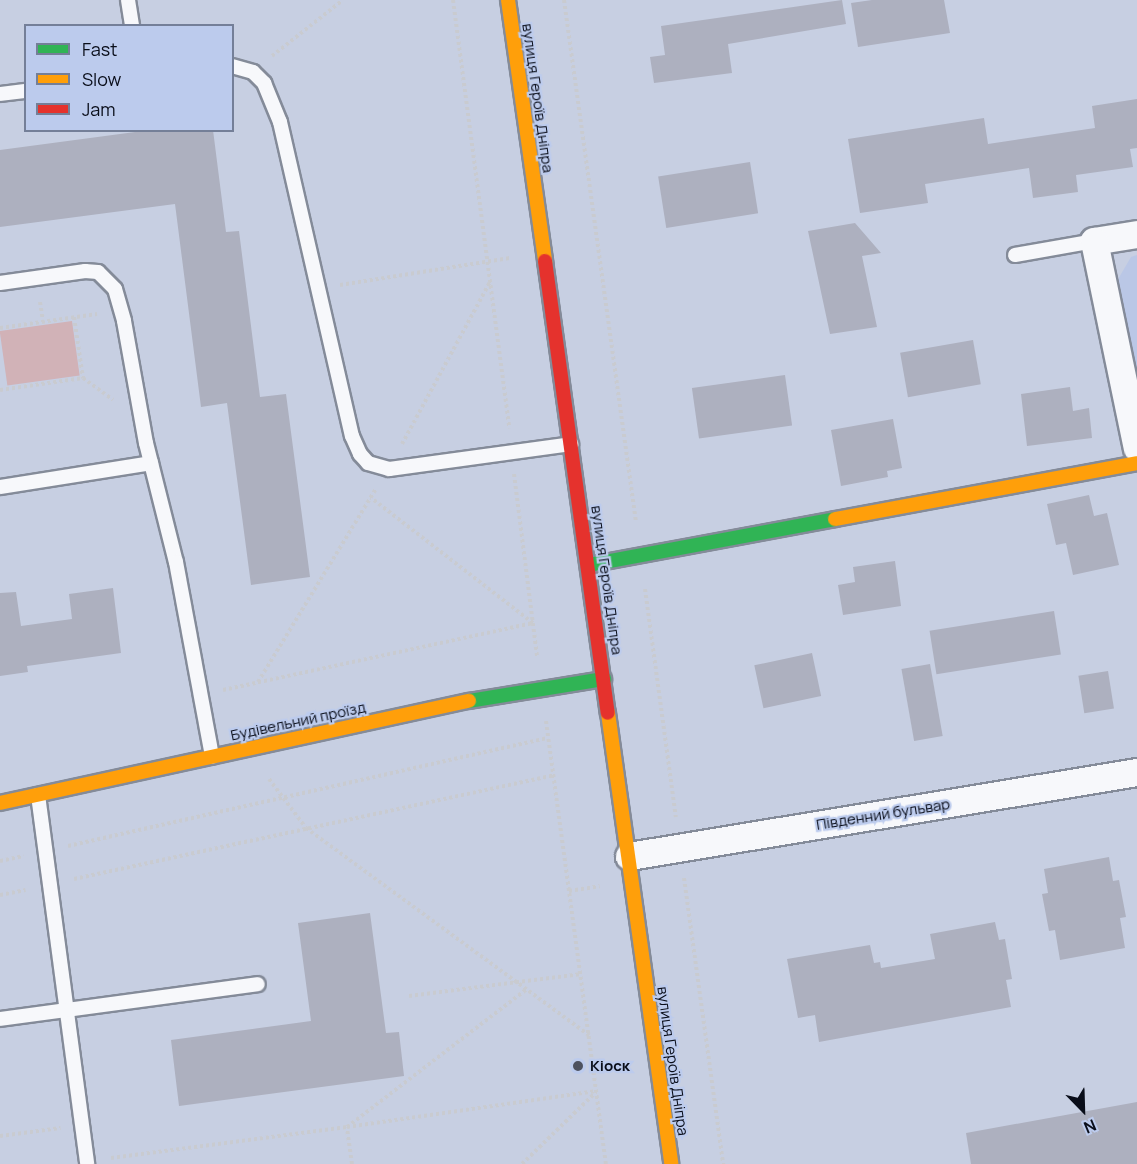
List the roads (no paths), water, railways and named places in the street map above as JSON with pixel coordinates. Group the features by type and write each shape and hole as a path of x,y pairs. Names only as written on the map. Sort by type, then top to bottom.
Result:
{"street":[{"name":"вулиця Героїв Дніпра","path":"507,0 671,1164"},
{"path":"1137,234 1094,241 1137,448"},
{"path":"588,565 1137,463"},
{"name":"Будівельний проїзд","path":"0,803 471,700 604,679"},
{"name":"Південний бульвар","path":"629,856 1137,772"}],"lane":[{"path":"128,0 132,24"},
{"path":"234,67 253,72 264,83 280,122 352,436 360,454 368,463 389,469 571,444"},
{"path":"0,94 24,91"},
{"path":"1015,255 1094,241"},
{"path":"0,283 85,271 98,272 115,289 151,463 174,550 212,757"},
{"path":"0,487 151,463"},
{"path":"38,795 87,1163"},
{"path":"0,1019 258,984"}],"place":[{"name":"Кіоск","path":"578,1066"}]}
